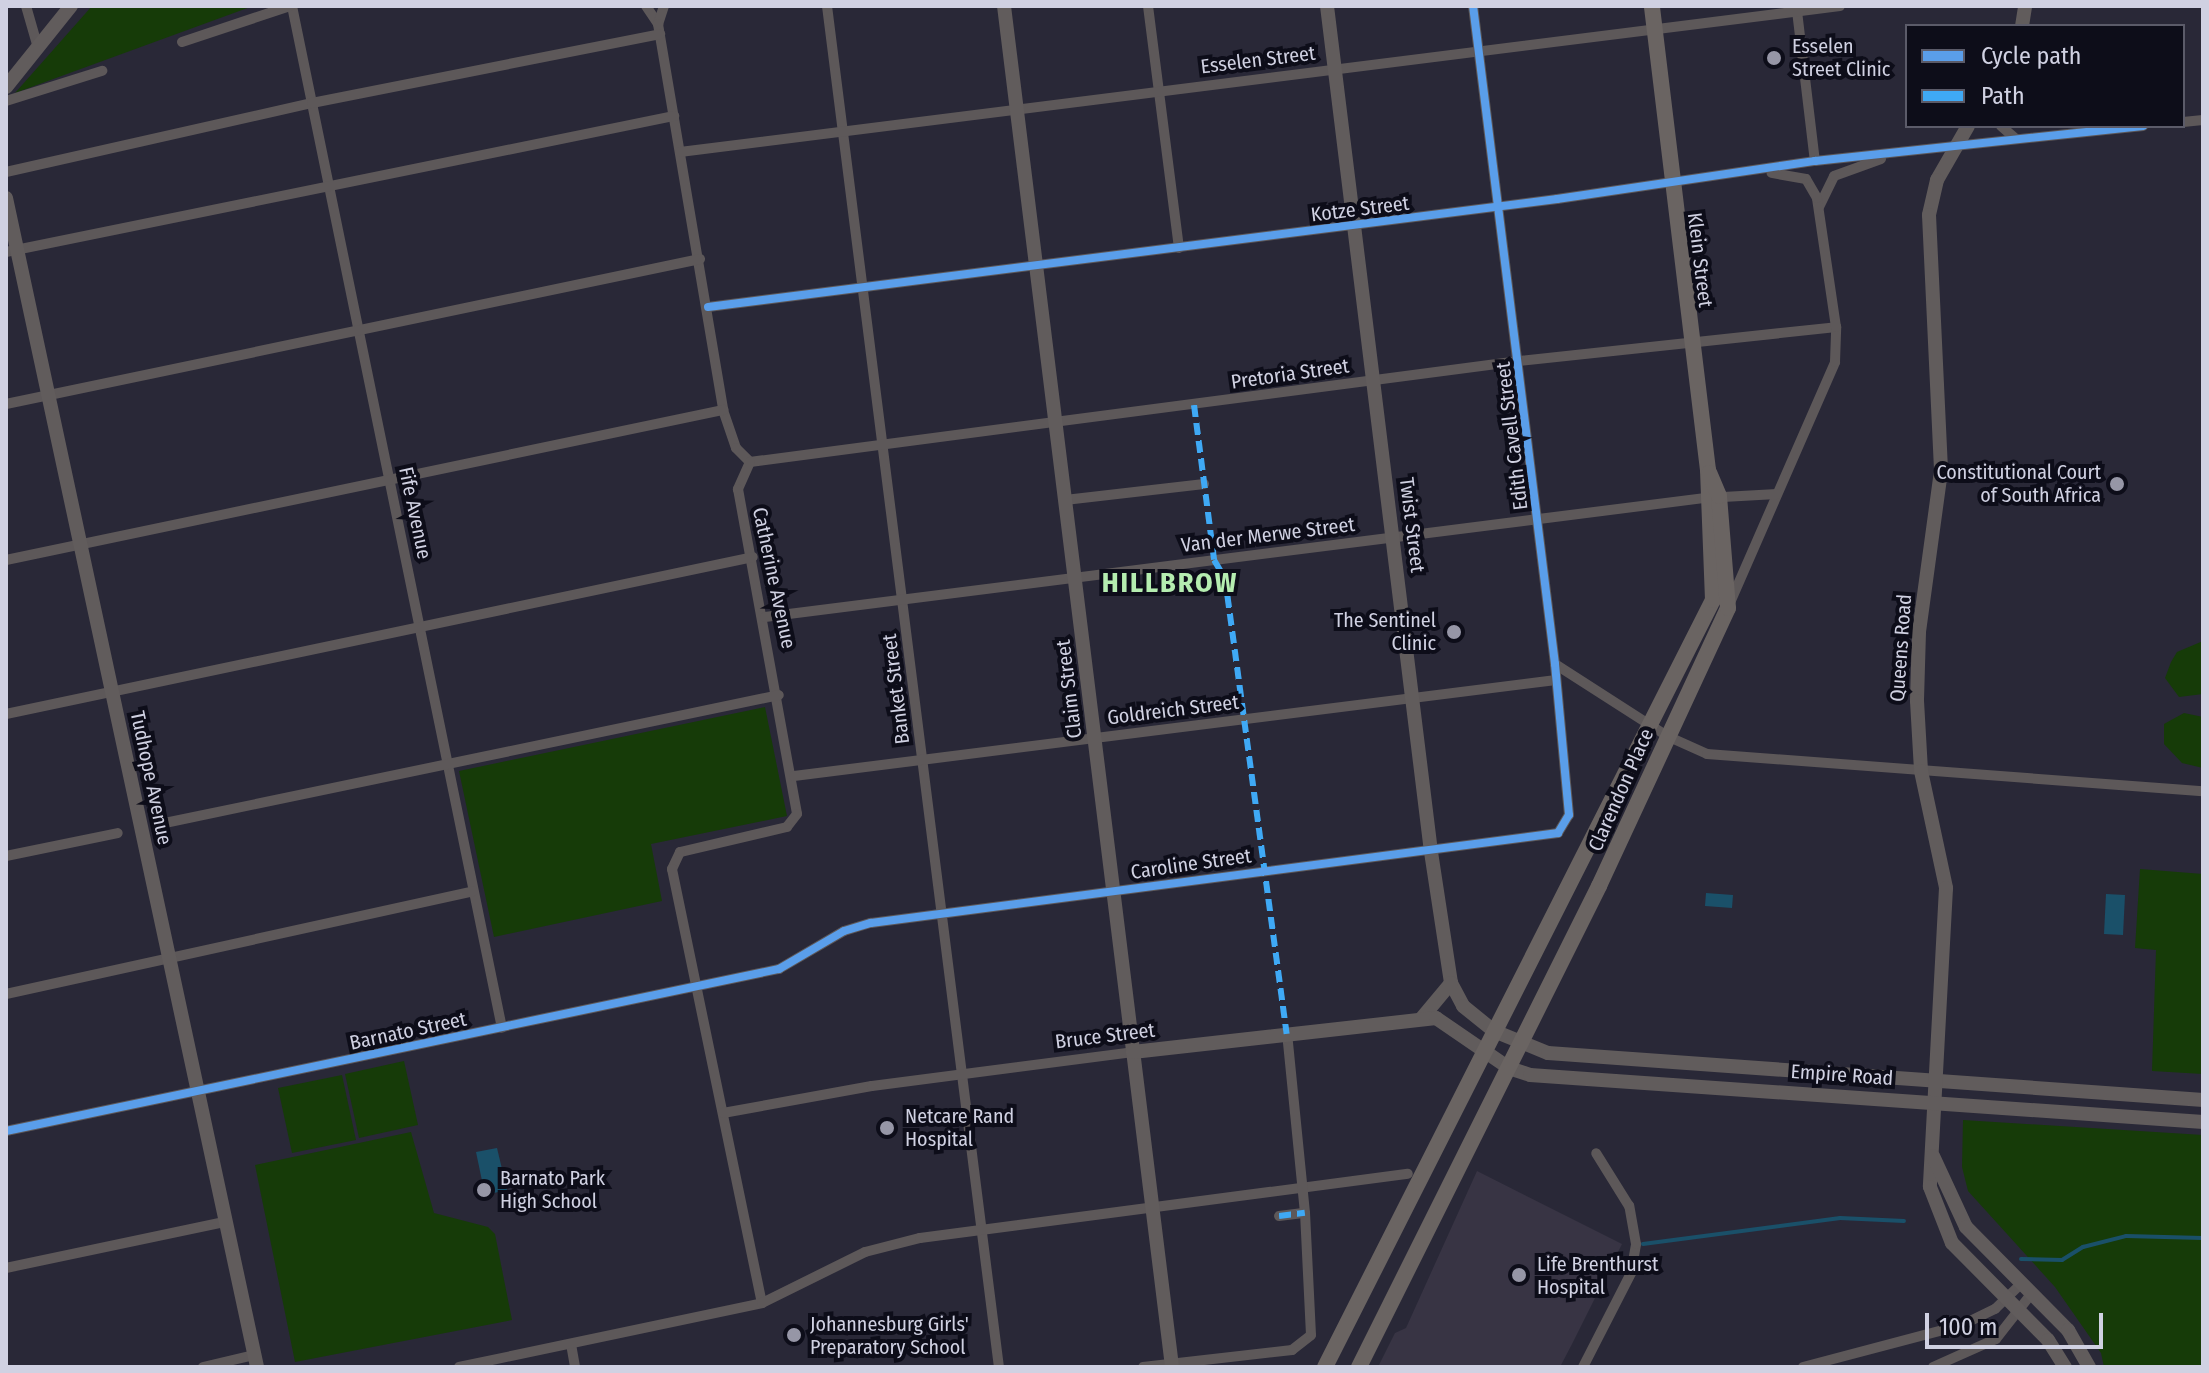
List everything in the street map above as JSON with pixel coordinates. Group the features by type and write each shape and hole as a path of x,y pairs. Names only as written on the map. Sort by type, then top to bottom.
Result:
{"main road":[{"name":"Klein Street","path":"1652,6 1690,342 1728,608"},
{"name":"Clarendon Place","path":"1325,1367 1713,600 1712,497"},
{"name":"Clarendon Place","path":"1359,1367 1522,1044 1728,608"}],"street":[{"path":"26,6 37,44"},
{"path":"6,87 37,44 71,6"},
{"path":"182,42 291,6"},
{"name":"Fife Avenue","path":"291,6 502,1028"},
{"path":"646,6 659,29 723,410 736,448 750,462"},
{"path":"659,29 664,6"},
{"name":"Banket Street","path":"827,6 885,445 999,1367"},
{"name":"Claim Street","path":"1004,6 1172,1365"},
{"path":"1148,6 1179,248"},
{"name":"Twist Street","path":"1327,6 1431,852 1451,983 1463,1006 1494,1031"},
{"name":"Edith Cavell Street","path":"1473,6 1538,519 1569,815"},
{"name":"Esselen Street","path":"680,152 1016,107 1840,6"},
{"path":"1797,11 1815,161"},
{"path":"6,172 659,29"},
{"path":"6,101 102,71"},
{"path":"12,251 674,116"},
{"name":"Queens Road","path":"1967,128 1953,147 1937,180 1929,215 1941,471 1916,666 1921,771 1946,888 1930,1187 1943,1228 1965,1259 2048,1340 2065,1367"},
{"path":"2003,128 2016,139"},
{"name":"Kotze Street","path":"708,307 1355,226 1671,184 1815,161 2123,128"},
{"path":"1819,207 1834,176 1906,152"},
{"name":"Clarendon Place","path":"1728,608 1832,378 1836,327 1819,207 1813,188 1800,176 1750,172"},
{"name":"Tudhope Avenue","path":"6,198 12,251 82,544 255,1361"},
{"path":"6,404 700,259"},
{"name":"Pretoria Street","path":"750,462 1519,361 1836,327"},
{"path":"6,560 723,410"},
{"name":"Catherine Avenue","path":"697,986 672,869 675,855 689,849 787,827 796,819 798,806 765,617 738,489 750,462"},
{"path":"1065,500 1204,484"},
{"name":"Van der Merwe Street","path":"765,617 1712,497 1777,494"},
{"path":"6,714 753,557"},
{"path":"1555,664 1667,736 1707,754 2203,791"},
{"name":"Goldreich Street","path":"794,776 1556,680"},
{"path":"160,824 449,761 779,695"},
{"name":"Caroline Street","path":"814,952 855,927 1112,891 1549,837 1563,829 1569,815"},
{"path":"6,856 118,833"},
{"path":"6,994 473,891"},
{"name":"Barnato Street","path":"6,1131 779,969 814,952"},
{"path":"1421,1019 1451,983"},
{"path":"697,986 762,1303"},
{"name":"Bruce Street","path":"723,1113 962,1074 1421,1019 1444,1022 1483,1052"},
{"name":"Empire Road","path":"1494,1031 1548,1053 1936,1077 2203,1100"},
{"path":"1143,1367 1280,1352 1305,1342 1313,1320 1287,1034"},
{"name":"Empire Road","path":"1483,1052 1509,1068 1561,1078 2203,1122"},
{"path":"1583,1367 1631,1273 1636,1244 1629,1206 1596,1153"},
{"name":"Queens Road","path":"1933,1156 1966,1227 2068,1330 2089,1367"},
{"path":"459,1367 762,1303 865,1252 982,1230 1302,1184 1408,1174"},
{"path":"1279,1216 1305,1213"},
{"path":"6,1268 224,1222"},
{"path":"1803,1367 1962,1325 2026,1288"},
{"path":"1933,1367 1981,1349 2006,1330 2019,1310 2026,1288"},
{"path":"571,1344 575,1367"},
{"path":"203,1367 255,1361"}],"shaded area":[{"name":"Life Brenthurst Hospital","path":"1477,1171 1622,1244 1571,1346 1560,1367 1378,1367 1395,1333 1406,1328"}],"green space":[{"path":"92,6 253,6 15,93"},
{"path":"2203,641 2203,694 2179,697 2165,678 2171,662 2177,652"},
{"path":"765,707 787,816 651,844 662,901 494,937 459,771"},
{"path":"2184,713 2203,717 2203,768 2182,763 2164,744 2164,724"},
{"path":"2140,869 2203,874 2203,1074 2152,1071 2156,950 2135,948"},
{"path":"404,1061 418,1125 359,1138 345,1074"},
{"path":"342,1075 356,1140 292,1153 278,1088"},
{"path":"1963,1120 2203,1135 2203,1367 2104,1367 2101,1353 2055,1287 1968,1191 1962,1167"},
{"path":"411,1132 434,1213 488,1227 495,1234 512,1320 295,1362 255,1165"}],"water":[{"path":"1706,893 1733,895 1732,908 1705,906"},
{"path":"2106,894 2125,895 2123,935 2104,934"},
{"path":"497,1148 507,1190 485,1195 476,1152"}],"waterway":[{"path":"1643,1244 1840,1218 1904,1221"},
{"path":"2021,1259 2062,1260 2083,1247 2126,1236 2203,1238"}],"marked path":[{"path":"1194,405 1214,560 1225,578 1287,1034"},
{"path":"1279,1216 1305,1213"}],"cycle path":[{"path":"6,1131 779,969 844,931 871,923 1558,833 1569,815 1555,664 1473,6"},
{"path":"708,307 1557,199 1815,161 2124,128"}],"place":[{"name":"Esselen Street Clinic","path":"1774,58"},
{"name":"Constitutional Court of South Africa","path":"2117,484"},
{"name":"The Sentinel Clinic","path":"1454,632"},
{"name":"Netcare Rand Hospital","path":"887,1128"},
{"name":"Barnato Park High School","path":"484,1190"},
{"name":"Life Brenthurst Hospital","path":"1519,1275"},
{"name":"Johannesburg Girls' Preparatory School","path":"794,1335"}],"district":[{"name":"HILLBROW","path":"1170,583"}]}
